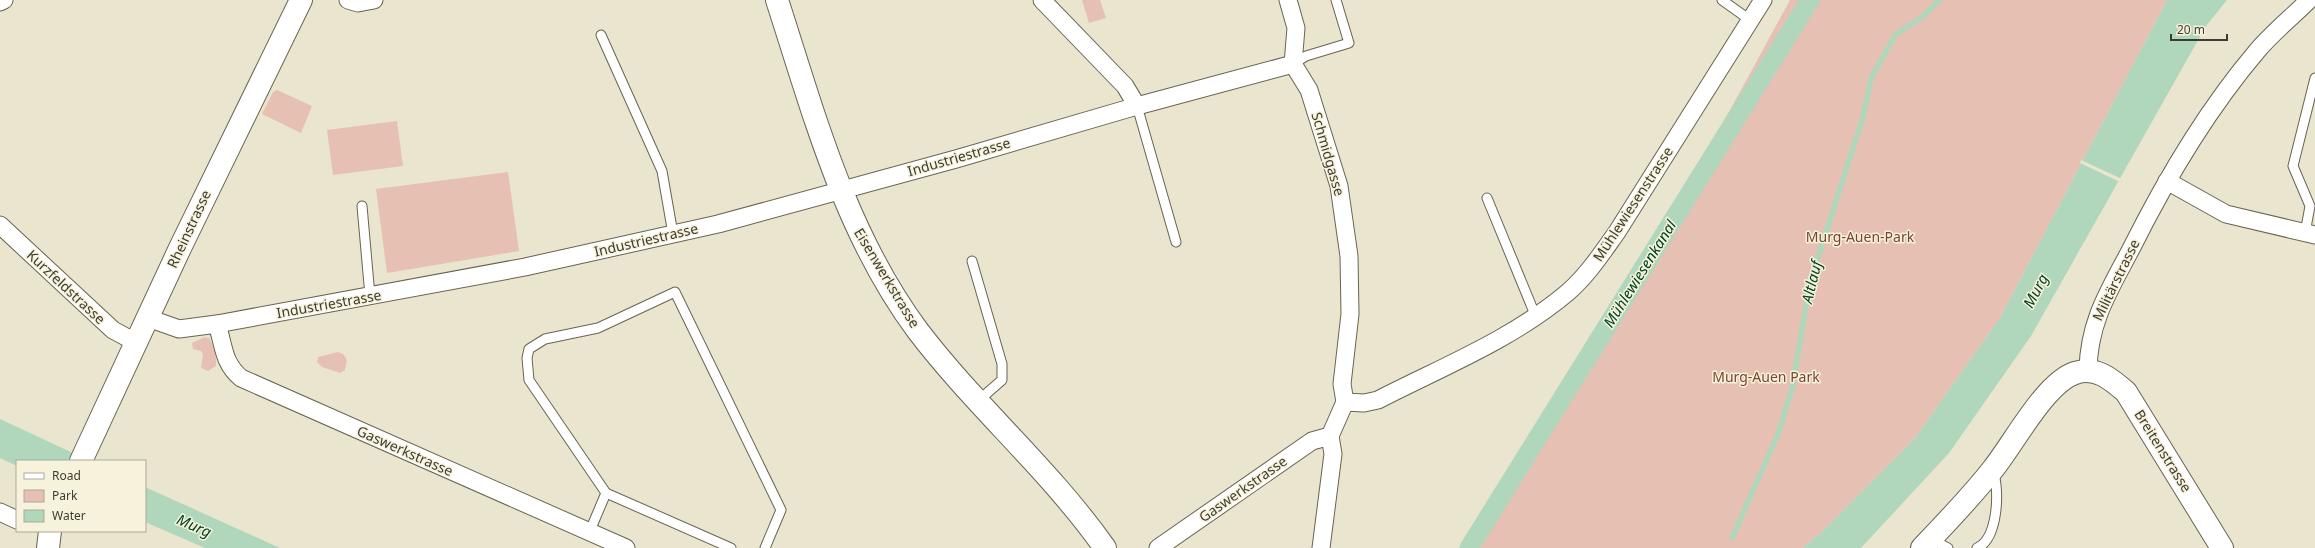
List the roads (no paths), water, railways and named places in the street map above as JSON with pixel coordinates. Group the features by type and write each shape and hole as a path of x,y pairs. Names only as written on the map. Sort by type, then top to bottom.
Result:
{"main road":[{"name":"Rheinstrasse","path":"81,460 252,97 301,0"},
{"name":"Eisenwerkstrasse","path":"777,0 840,190 875,262 896,298 918,330 978,401 1062,494 1105,548"},
{"path":"1934,545 1992,470 2044,398 2058,382 2074,373 2088,370"},
{"name":"Breitenstrasse","path":"2088,370 2100,373 2112,379 2126,392 2222,548"}],"street":[{"path":"0,2 4,0"},
{"path":"348,0 358,3 374,0"},
{"path":"1042,0 1125,86 1134,97 1137,106 1292,64 1296,28 1288,0"},
{"name":"Mühlewiesenstrasse","path":"1345,402 1364,403 1378,400 1497,340 1536,317 1567,292 1600,256 1763,0"},
{"name":"Militärstrasse","path":"2088,370 2088,352 2097,315 2167,181 2188,146 2228,87 2258,50 2309,0"},
{"name":"Schmidgasse","path":"1292,64 1309,90 1342,200 1349,256 1350,314 1342,384 1345,402"},
{"name":"Industriestrasse","path":"148,318 179,329 217,324 525,267 673,234 840,190 1137,106"},
{"path":"2167,181 2226,214 2310,234"},
{"name":"Kurzfeldstrasse","path":"0,225 113,330 136,343"},
{"name":"Gaswerkstrasse","path":"217,324 221,348 227,363 241,378 626,548"},
{"path":"1321,548 1333,454 1330,436 1345,402"},
{"name":"Gaswerkstrasse","path":"1158,548 1312,441 1330,436"},
{"path":"0,512 16,520"}],"lane":[{"path":"1292,64 1306,56 1349,43 1336,0"},
{"path":"1722,0 1750,20"},
{"path":"601,35 662,171 673,234"},
{"path":"2310,234 2310,206 2293,166 2315,78"},
{"path":"1137,106 1176,242"},
{"path":"1487,198 1536,317"},
{"path":"362,206 370,296"},
{"path":"972,261 1002,364 1002,380 978,401"},
{"path":"731,548 606,493 528,380 527,358 529,349 545,339 598,328 675,292 781,510 765,548"},
{"path":"1977,548 1984,543 1991,531 1997,492 1992,470"},
{"path":"589,532 606,493"}],"water":[{"name":"Murg","path":"2167,0 2227,0 2206,26 2031,336 1949,453 1861,548 1802,548 1821,533 1915,438 2000,318"},
{"path":"0,419 88,460 16,460 16,466 0,458"},
{"name":"Murg","path":"146,487 280,548 205,548 146,522"}],"waterway":[{"name":"Mühlewiesenkanal","path":"1469,548 1810,0"},
{"name":"Altlauf","path":"1732,538 1778,434 1792,389 1810,282 1862,120 1872,76 1896,34 1922,17 1939,0"}],"park label":[{"name":"Murg-Auen-Park","path":"1860,237"},
{"name":"Murg-Auen Park","path":"1766,377"}]}
